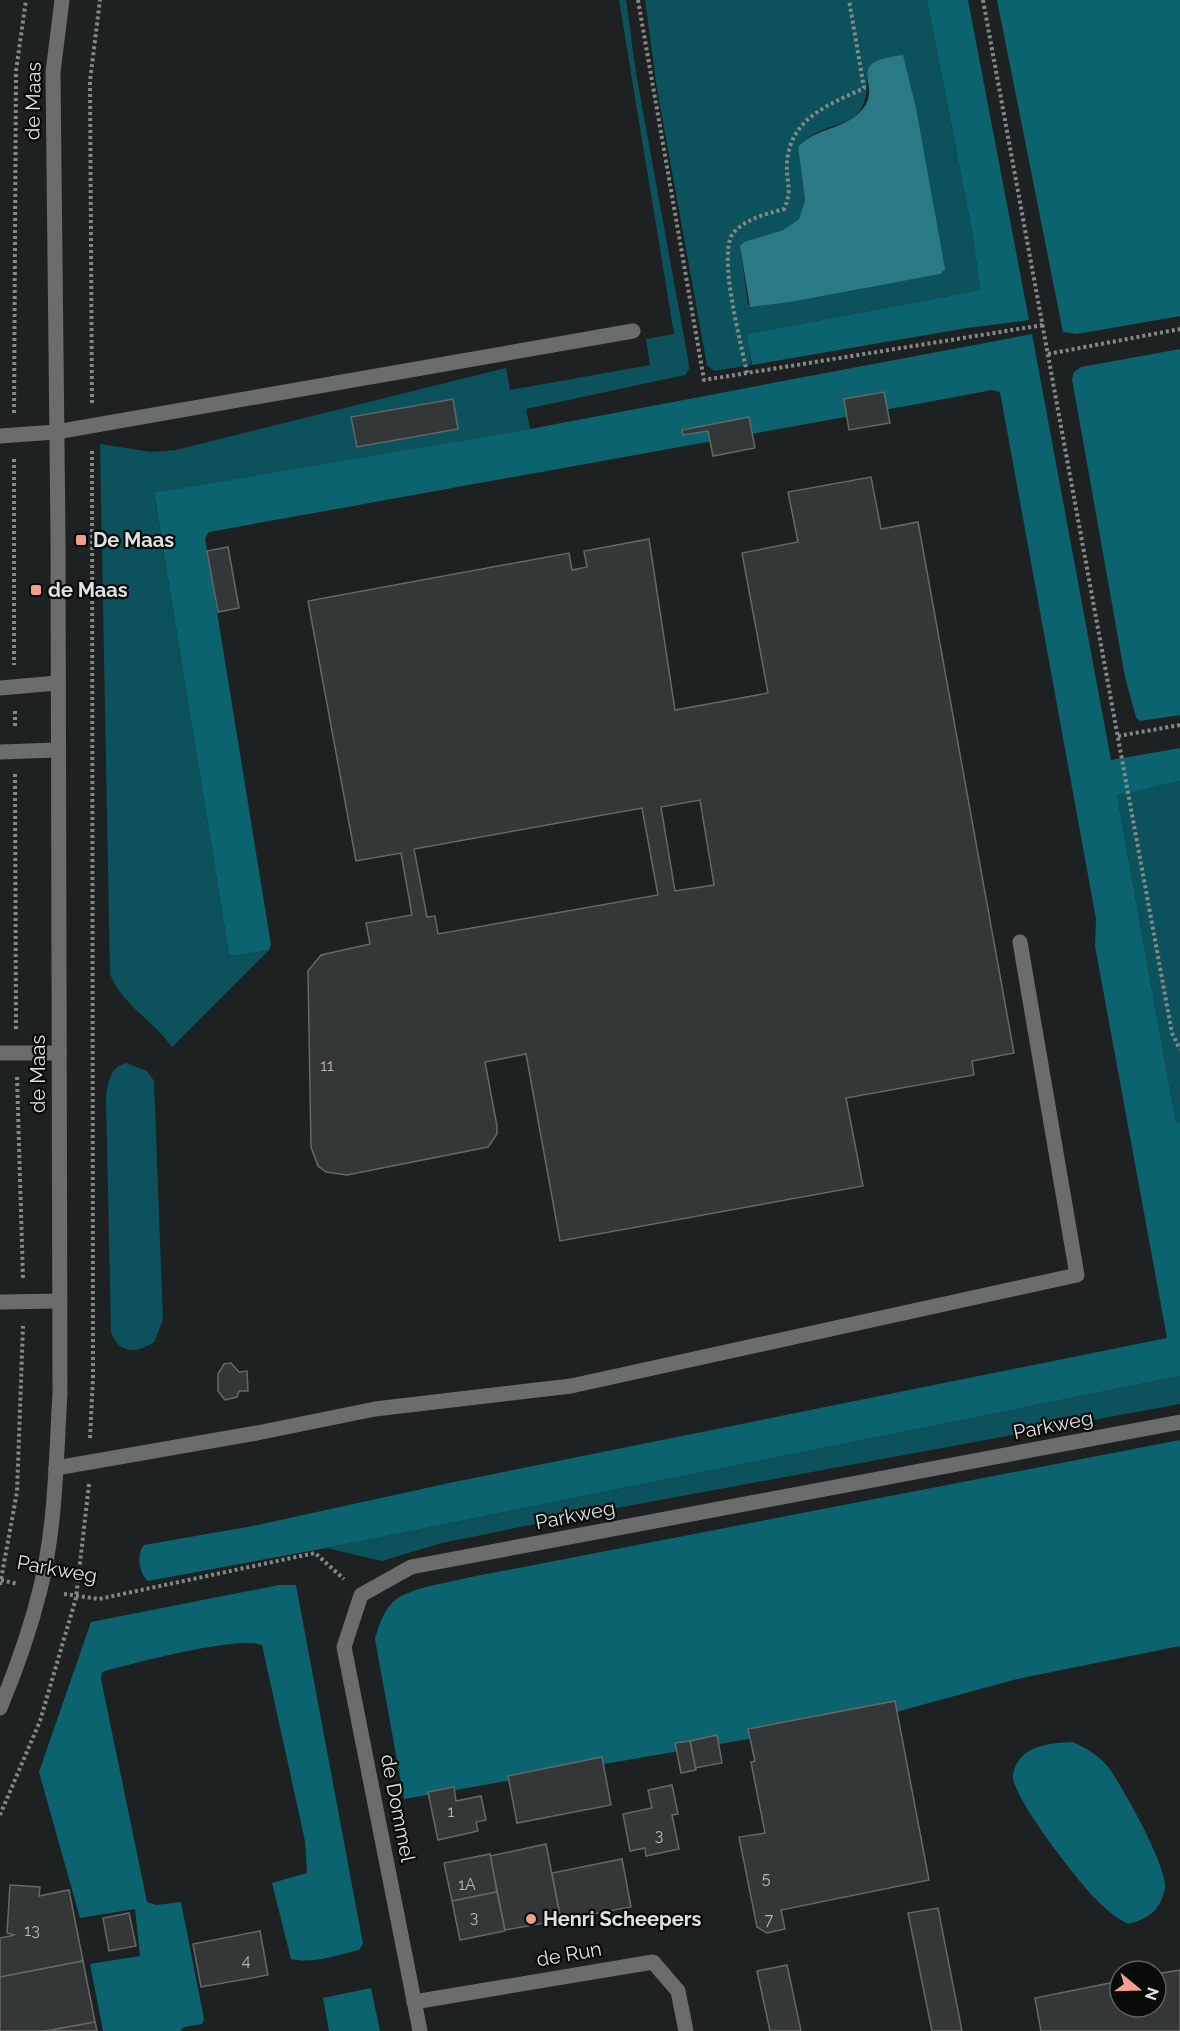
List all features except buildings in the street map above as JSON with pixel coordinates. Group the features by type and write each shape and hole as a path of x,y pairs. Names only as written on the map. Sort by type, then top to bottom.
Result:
{"street":[{"name":"de Maas","path":"0,1708 17,1667 40,1588 56,1468 60,1393 53,72 62,0"},
{"path":"7,437 56,432 633,331"},
{"path":"7,688 57,683"},
{"path":"8,752 57,750"},
{"path":"56,1468 179,1448 375,1409 571,1386 1077,1275 1020,942"},
{"path":"0,1053 59,1053"},
{"path":"0,1302 60,1301"},
{"name":"Parkweg","path":"361,1595 411,1567 1180,1422"},
{"name":"de Dommel","path":"361,1595 344,1647 420,2031"},
{"name":"de Run","path":"414,2002 653,1962 678,1990 686,2031"}],"path":[{"name":"de Maas","path":"1,1583 16,1492 23,1382 23,1300 8,752 7,437 15,71 26,0"},
{"path":"638,0 704,380 1043,324"},
{"path":"747,373 732,294 728,251 732,233 754,217 784,208 790,195 787,164 793,135 814,112 864,88 849,0"},
{"path":"982,0 1172,1033 1180,1050"},
{"path":"1048,354 1180,329"},
{"path":"1118,736 1180,725"},
{"name":"Parkweg","path":"1,1583 40,1588 76,1598 99,1599 315,1553 361,1595"}],"shaded area":[{"path":"619,0 626,0 636,73 688,359 689,369 685,375 526,409 530,429 154,494 229,954 235,956 269,950 172,1047 122,995 110,974 100,444 151,452 176,450 506,368 510,390 650,365 646,339 674,334"},
{"path":"645,0 927,0 973,236 980,290 748,334 751,365 714,371 707,365 657,89","holes":["867,68 940,274 748,305 740,246 744,242 783,230 799,219 805,200 798,147 811,136 856,116 863,106 867,91"]},
{"path":"927,0 968,0 1029,320 967,328 752,365 747,334 980,290 973,236"},
{"path":"997,0 1180,0 1180,316 1077,334 1063,332"},
{"path":"903,55 916,108 945,269 940,274 790,302 750,307 740,246 744,242 783,230 799,219 805,200 798,147 812,136 846,122 861,111 869,92 868,69 873,63"},
{"path":"1032,334 1111,760 1180,748 1180,781 1117,795 1176,1123 1180,1122 1180,1376 326,1548 148,1581 142,1573 140,1563 140,1553 144,1545 253,1526 454,1482 1167,1338 1095,946 1096,919 1000,392 992,390 209,532 205,538 271,945 269,950 235,956 229,954 154,493 530,429"},
{"path":"1180,349 1180,715 1140,721 1136,717 1125,677 1072,379 1074,372 1081,367"},
{"path":"1180,781 1180,1122 1176,1123 1117,794"},
{"path":"126,1063 147,1071 154,1081 163,1320 154,1342 135,1350 119,1345 111,1333 106,1097 113,1072"},
{"path":"1180,1376 1180,1404 590,1513 442,1543 382,1561 326,1548"},
{"path":"1180,1440 1180,1646 1017,1679 885,1715 404,1799 375,1639 387,1609 400,1596 428,1586 466,1578"},
{"path":"279,1585 296,1585 363,1944 359,1950 325,1958 291,1959 272,1883 307,1873 305,1841 262,1645 250,1643 209,1647 102,1672 101,1679 147,1902 156,1905 181,1902 204,2019 202,2024 184,2027 180,2031 103,2031 90,1964 140,1956 135,1909 80,1918 39,1772 91,1622"},
{"path":"1072,1742 1102,1760 1109,1768 1133,1809 1159,1863 1164,1878 1163,1896 1157,1908 1135,1922 1128,1924 1119,1919 1087,1890 1033,1818 1015,1784 1013,1774 1021,1757 1044,1745"},
{"path":"371,1988 380,2031 329,2031 323,1998"}],"place":[{"name":"De Maas","path":"81,540"},
{"name":"de Maas","path":"36,590"},
{"name":"Henri Scheepers","path":"531,1919"}]}
